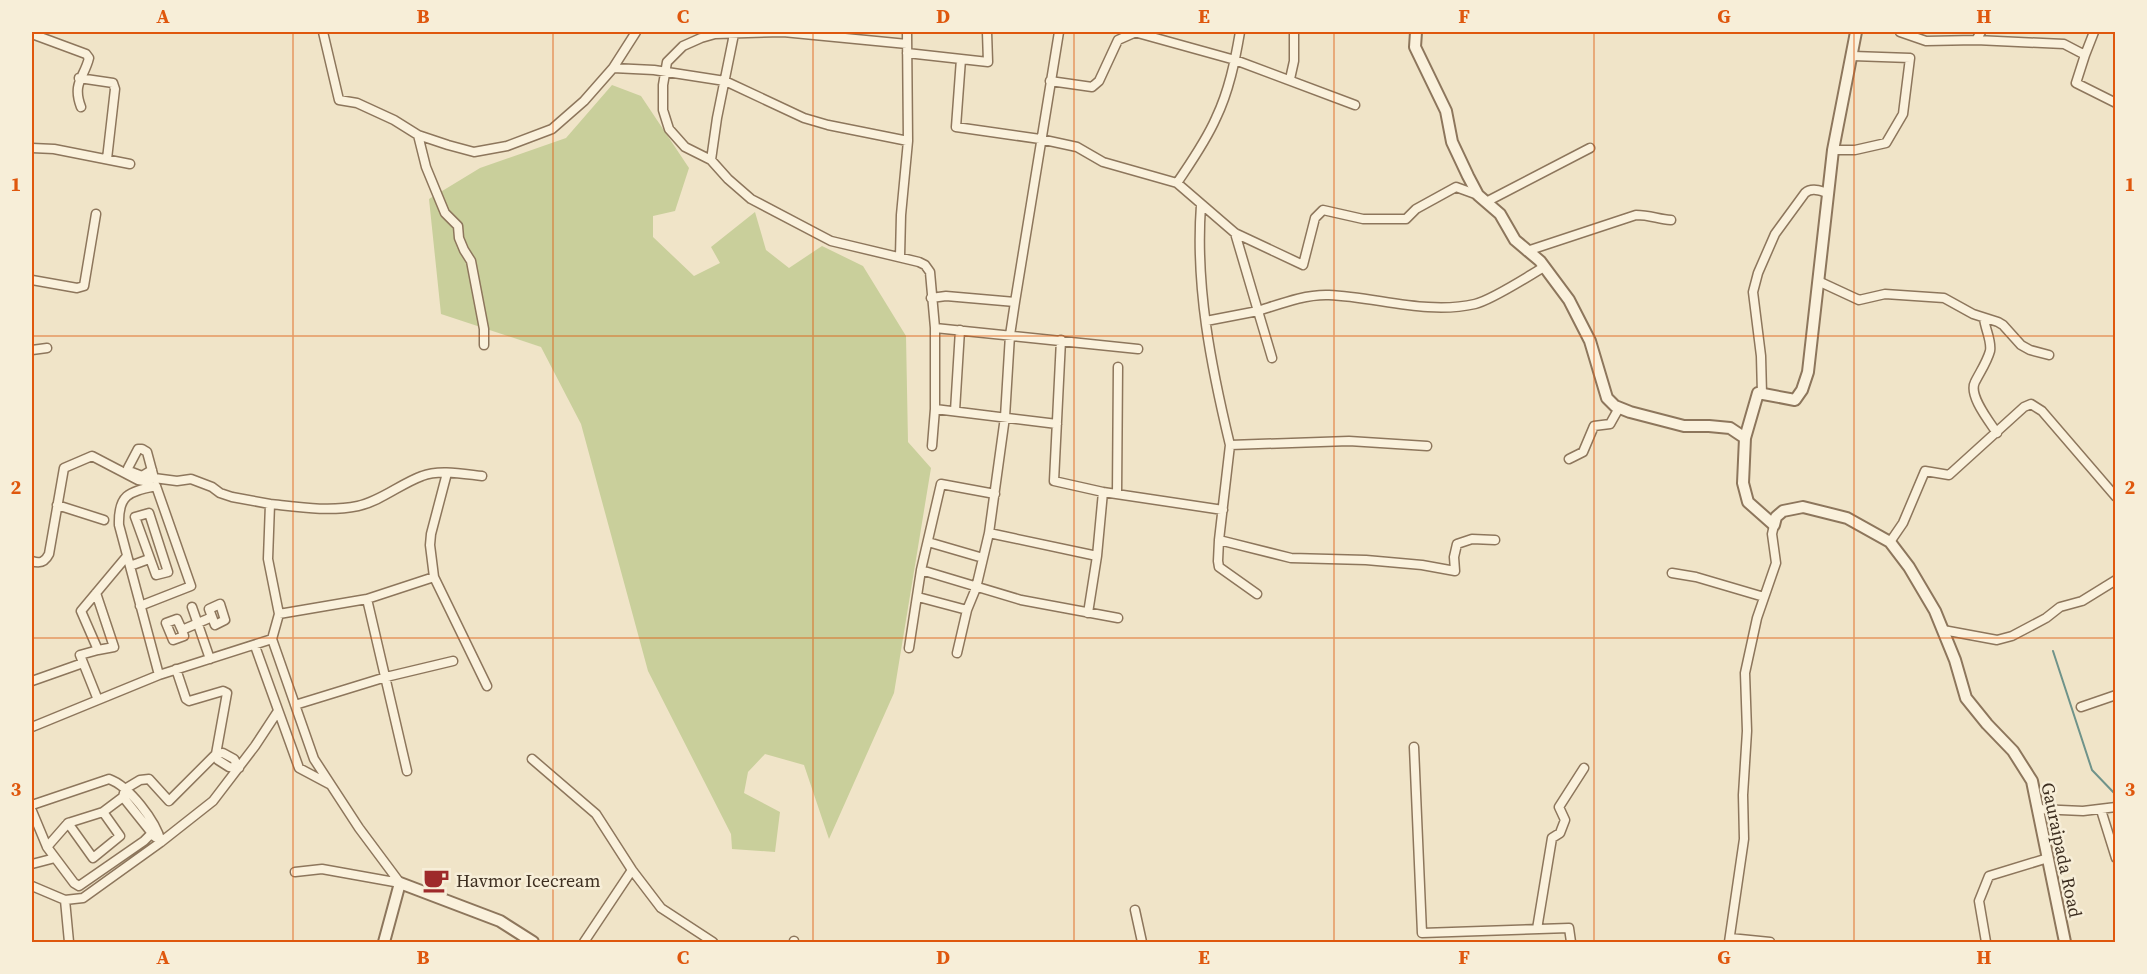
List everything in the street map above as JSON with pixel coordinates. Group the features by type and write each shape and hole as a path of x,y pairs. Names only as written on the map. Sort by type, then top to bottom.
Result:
{"street":[{"path":"324,32 339,100 357,104 394,120 418,135 448,146 474,152 507,147 552,129 584,101 613,68 636,32"},
{"path":"932,446 935,409 935,328 930,272 925,265 900,256 831,242 751,199 711,160 685,147 669,129 663,110 664,71 667,62 683,46 701,38 723,33 783,32 907,48 988,62 987,32"},
{"path":"900,256 908,141 906,32"},
{"path":"957,653 989,533 1005,417 1010,334 1059,32"},
{"path":"1050,81 1095,86 1118,40 1135,32 1235,60 1355,105"},
{"path":"1177,183 1202,146 1217,117 1235,60 1240,32"},
{"path":"1290,79 1294,61 1294,32"},
{"path":"1416,32 1415,47 1446,111 1452,142 1482,199"},
{"path":"1770,942 1730,940 1744,839 1743,795 1747,731 1745,673 1757,618 1776,563 1772,534 1774,525 1748,501 1743,483 1745,438 1758,393 1795,400 1803,390 1808,372 1833,150 1856,32"},
{"path":"1900,32 1926,41 1976,40 2064,44 2085,55"},
{"path":"1976,40 1981,32"},
{"path":"2094,32 2076,83 2115,103"},
{"path":"32,34 86,54 89,58 79,78 77,98 81,107"},
{"path":"711,160 734,34"},
{"path":"1833,150 1855,150 1886,143 1903,114 1910,58 1853,56"},
{"path":"962,59 956,127 1040,139 1077,147 1103,162 1177,183 1235,233 1303,265 1315,218 1323,210 1363,219 1406,219 1416,209 1456,187 1482,199 1500,214 1515,240 1544,267 1569,300 1590,341 1608,398 1619,408 1673,424 1730,428 1745,438"},
{"path":"613,68 664,71 725,81 804,118 908,141"},
{"path":"79,78 113,83 115,89 107,159"},
{"path":"418,135 426,167 440,201 446,213 458,226 459,238 471,261 484,330 483,345"},
{"path":"32,148 54,149 130,164"},
{"path":"1482,199 1590,148"},
{"path":"1762,394 1761,356 1753,292 1758,273 1774,234 1805,193 1815,190 1828,193"},
{"path":"1201,204 1198,236 1200,278 1217,389 1230,445 1218,561 1219,567 1257,594"},
{"path":"32,280 77,288 84,286 96,214"},
{"path":"1527,251 1636,215 1651,215 1671,220"},
{"path":"1235,233 1272,358"},
{"path":"1206,321 1326,294 1383,302 1459,308 1479,303 1544,267"},
{"path":"1818,281 1859,300 1885,294 1944,298 2003,325 2021,345 2049,356"},
{"path":"931,298 946,296 1015,302"},
{"path":"1984,318 1990,348 1983,368 1974,382 1973,391 1997,433"},
{"path":"935,328 1137,349"},
{"path":"955,411 960,330"},
{"path":"1061,340 1054,481 1103,492 1223,510"},
{"path":"32,350 47,348"},
{"path":"1118,367 1118,494"},
{"path":"1890,542 1903,523 1925,471 1949,475 2024,407 2031,404 2036,406 2115,497"},
{"path":"1569,459 1583,452 1594,426 1610,424 1619,408"},
{"path":"935,409 1057,424"},
{"path":"1230,445 1349,441 1427,446"},
{"path":"32,561 42,562 50,554 64,468 92,456 138,480 144,481 153,474 177,481 191,479 232,497 270,504 321,509 359,506 422,475 447,473 482,476"},
{"path":"447,473 431,534 434,577 487,686"},
{"path":"909,648 921,570 941,484 995,494"},
{"path":"141,606 191,586 156,486 132,491 121,503 118,511 119,525 159,675"},
{"path":"1088,613 1097,556 1103,492"},
{"path":"270,504 268,559 279,614 272,639 314,759 400,883"},
{"path":"57,505 104,520"},
{"name":"Gauraipada Road","path":"1774,525 1776,517 1783,511 1803,507 1847,518 1890,542 1909,567 1935,611 1955,660 1966,698 1986,724 2013,751 2032,781 2065,942"},
{"path":"148,513 168,572 156,575 149,559 135,517 148,513"},
{"path":"989,533 1097,556"},
{"path":"1219,540 1292,558 1366,560 1455,572 1454,557 1457,544 1472,539 1495,540"},
{"path":"928,542 983,558"},
{"path":"98,650 81,611 128,561 149,559"},
{"path":"921,570 1021,600 1118,618"},
{"path":"1672,573 1696,577 1764,597"},
{"path":"279,614 367,599 434,577"},
{"path":"1943,630 1998,640 2012,636 2046,618 2060,607 2082,601 2115,580"},
{"path":"96,593 114,647 80,656 98,700"},
{"path":"918,597 967,610"},
{"path":"367,599 407,771"},
{"path":"192,607 210,659"},
{"path":"182,630 212,617"},
{"path":"32,727 159,675 272,639"},
{"path":"255,645 299,768 330,784"},
{"path":"295,705 386,677 453,662"},
{"path":"32,681 83,663"},
{"path":"47,847 68,823 103,812 140,780 149,779 169,801 216,754 227,693 223,691 189,701 186,699 176,669"},
{"path":"2081,707 2115,695"},
{"path":"32,886 65,900 83,898 213,801 278,711"},
{"path":"1414,747 1422,933 1569,928 1571,942"},
{"path":"216,754 223,753 234,759 239,768"},
{"path":"299,768 314,759"},
{"path":"532,759 596,814 632,870 661,908 713,942"},
{"path":"1537,929 1552,838 1560,833 1565,820 1559,807 1584,768"},
{"path":"32,805 109,778 121,783 124,793 151,834 161,842"},
{"path":"124,793 132,794 159,832 161,842"},
{"path":"2038,809 2101,810 2115,807"},
{"path":"2101,810 2115,858"},
{"path":"32,811 47,847 74,883 80,886 151,834"},
{"path":"68,823 93,858 120,836 103,812"},
{"path":"32,864 55,858"},
{"path":"1986,942 1979,901 1989,876 2048,858"},
{"path":"295,872 322,869 400,883 500,921 533,942"},
{"path":"584,942 632,870"},
{"path":"384,942 400,883"},
{"path":"65,900 69,942"},
{"path":"1135,910 1142,942"}],"green space":[{"path":"612,85 641,96 689,168 675,211 653,216 653,237 694,276 720,263 711,247 755,212 766,250 789,268 822,246 863,266 906,336 908,442 931,468 894,693 829,839 804,765 765,754 748,772 744,793 780,812 775,852 732,849 731,834 648,671 581,424 541,347 441,314 429,199 480,168 566,138"}],"waterway":[{"path":"2053,651 2092,770 2116,795"}],"place":[{"name":"Havmor Icecream","path":"436,880"}]}
